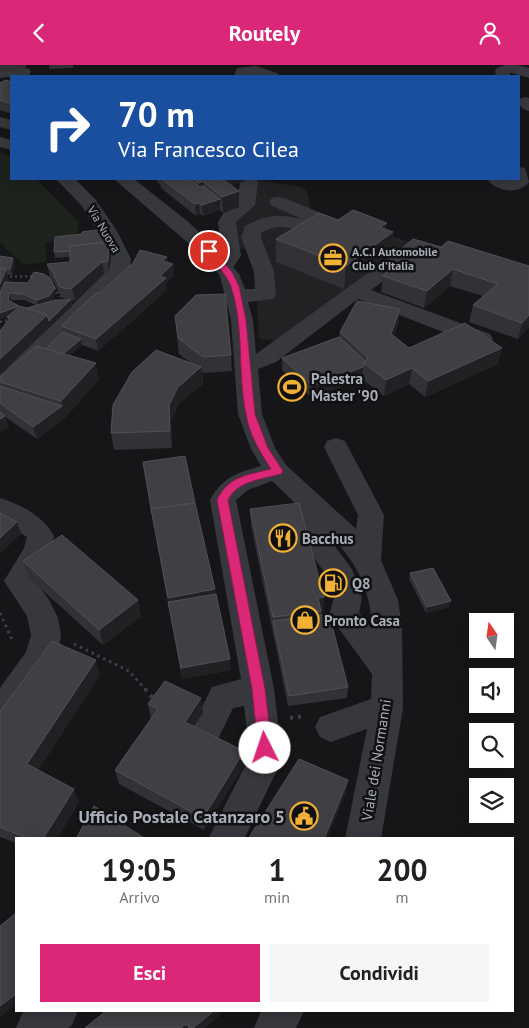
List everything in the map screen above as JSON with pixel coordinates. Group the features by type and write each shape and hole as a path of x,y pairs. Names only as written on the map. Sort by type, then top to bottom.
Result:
{"street":[{"path":"240,75 242,71 252,69 269,75"},
{"path":"503,75 502,71 509,69 524,71 529,74"},
{"path":"0,74 24,72"},
{"path":"497,180 502,184 516,185 521,181 520,176"},
{"name":"Via Nuova","path":"0,388 87,305 119,271 121,259 107,231 89,203 66,180"},
{"name":"Viale dei Normanni","path":"124,180 179,224 209,251 229,274 237,296 242,320 250,414 263,449 277,471 350,539 366,560 377,580 384,600 387,627 387,707 363,837"},
{"path":"223,267 231,255 227,222 246,205 249,183 248,180"},
{"path":"237,296 266,295 264,272 251,237 252,230 256,227 283,221 296,222 324,232 335,229 334,225 278,203"},
{"path":"245,366 268,357 412,250 420,248 434,252"},
{"path":"356,291 482,339"},
{"path":"336,447 371,515 366,560"},
{"path":"227,837 261,768 265,748 258,689 223,500 227,491 232,486 244,480 277,471"},
{"path":"309,502 324,553 338,569 348,598 344,615 387,671"},
{"path":"0,508 36,527 40,532 42,538 41,546 18,581 42,615 46,626 46,634 40,657 0,712"},
{"path":"206,731 223,697 258,689"},
{"path":"331,727 387,707"},
{"path":"36,1028 57,1012"},
{"path":"274,1028 283,1012"}],"path":[{"path":"0,277 39,276"},
{"path":"45,277 53,283 62,303 87,305"},
{"path":"0,322 14,318"},
{"path":"0,613 15,648"},
{"path":"42,615 69,641 129,671 155,701 162,696"}],"shaded area":[{"path":"0,153 10,157 10,180 37,180 79,222 76,238 45,243 47,262 24,265 0,243"},
{"path":"253,180 259,180 301,187 307,191 312,212 410,242 276,341 259,339 256,277 246,249 237,249 232,227"}],"building":[{"path":"6,80 10,82 10,104 0,100 0,83"},
{"path":"163,180 190,180 200,187 203,186 220,199 202,205 199,203 195,204"},
{"path":"195,180 223,180 239,191 222,197 203,181 199,183"},
{"path":"353,210 387,223 380,227 393,232 346,266 276,239 319,213 338,220"},
{"path":"104,229 108,242 70,246 70,251 54,252 55,237"},
{"path":"413,239 441,247 448,241 529,266 529,315 522,323 473,305 498,284 453,269 427,291 383,276 399,262 389,259"},
{"path":"109,242 108,261 102,262 72,288 66,289 59,286 47,264 70,262 70,246"},
{"path":"140,250 167,257 162,261 173,264 160,276 166,278 96,339 61,326 97,292 100,293 133,263"},
{"path":"0,256 13,258 10,269 0,268"},
{"path":"0,269 6,270 0,284"},
{"path":"34,272 44,274 50,278 55,288 49,296 37,300 23,294 9,293 8,300 19,306 0,313 0,292 5,282 28,283"},
{"path":"225,294 231,355 203,357 178,338 175,316 196,295"},
{"path":"55,300 70,300 49,321 47,315 27,308"},
{"path":"357,301 400,309 391,334 409,348 465,323 502,348 428,381 412,368 386,380 364,363 368,358 340,332"},
{"path":"20,306 47,315 0,359 0,331 10,318 7,317"},
{"path":"63,332 81,339 63,354 46,349"},
{"path":"339,337 365,361 363,367 313,386 282,358"},
{"path":"36,346 96,363 61,401 0,382 0,377"},
{"path":"156,350 201,367 178,387 169,405 170,431 111,433 113,405 132,372"},
{"path":"0,386 62,406 33,427 0,403"},
{"path":"0,412 5,416 0,419"},
{"path":"185,456 195,503 151,509 143,462"},
{"path":"195,503 215,589 168,598 151,509"},
{"path":"299,503 324,597 318,598 321,611 273,617 250,509"},
{"path":"0,513 17,522 0,538"},
{"path":"62,535 138,600 99,630 23,561"},
{"path":"433,568 451,601 427,607 410,573"},
{"path":"216,594 230,659 181,668 168,602"},
{"path":"329,614 348,687 289,696 273,621"},
{"path":"52,641 96,660 27,764 74,789 44,837 25,837 0,827 0,712"},
{"path":"165,681 201,698 185,722 244,751 203,818 115,770 158,709 148,704"},
{"name":"Ufficio Postale Catanzaro 5","path":"299,759 348,780 325,837 249,837"},
{"path":"94,806 143,837 77,837"},
{"path":"15,914 15,995 0,1006 0,926"},
{"path":"105,1012 213,1012 193,1028 189,1028 186,1024 181,1028 85,1028"}],"place":[{"name":"A.C.I Automobile Club d'Italia","path":"333,258"},
{"name":"Palestra Master '90","path":"292,387"},
{"name":"Bacchus","path":"283,538"},
{"name":"Q8","path":"333,583"},
{"name":"Pronto Casa","path":"305,620"},
{"name":"Ufficio Postale Catanzaro 5","path":"304,816"}],"route":[{"path":"209,251 229,274 234,286 242,320 250,414 263,449 277,471 244,480 232,486 227,491 223,500 258,689 265,748"}]}
